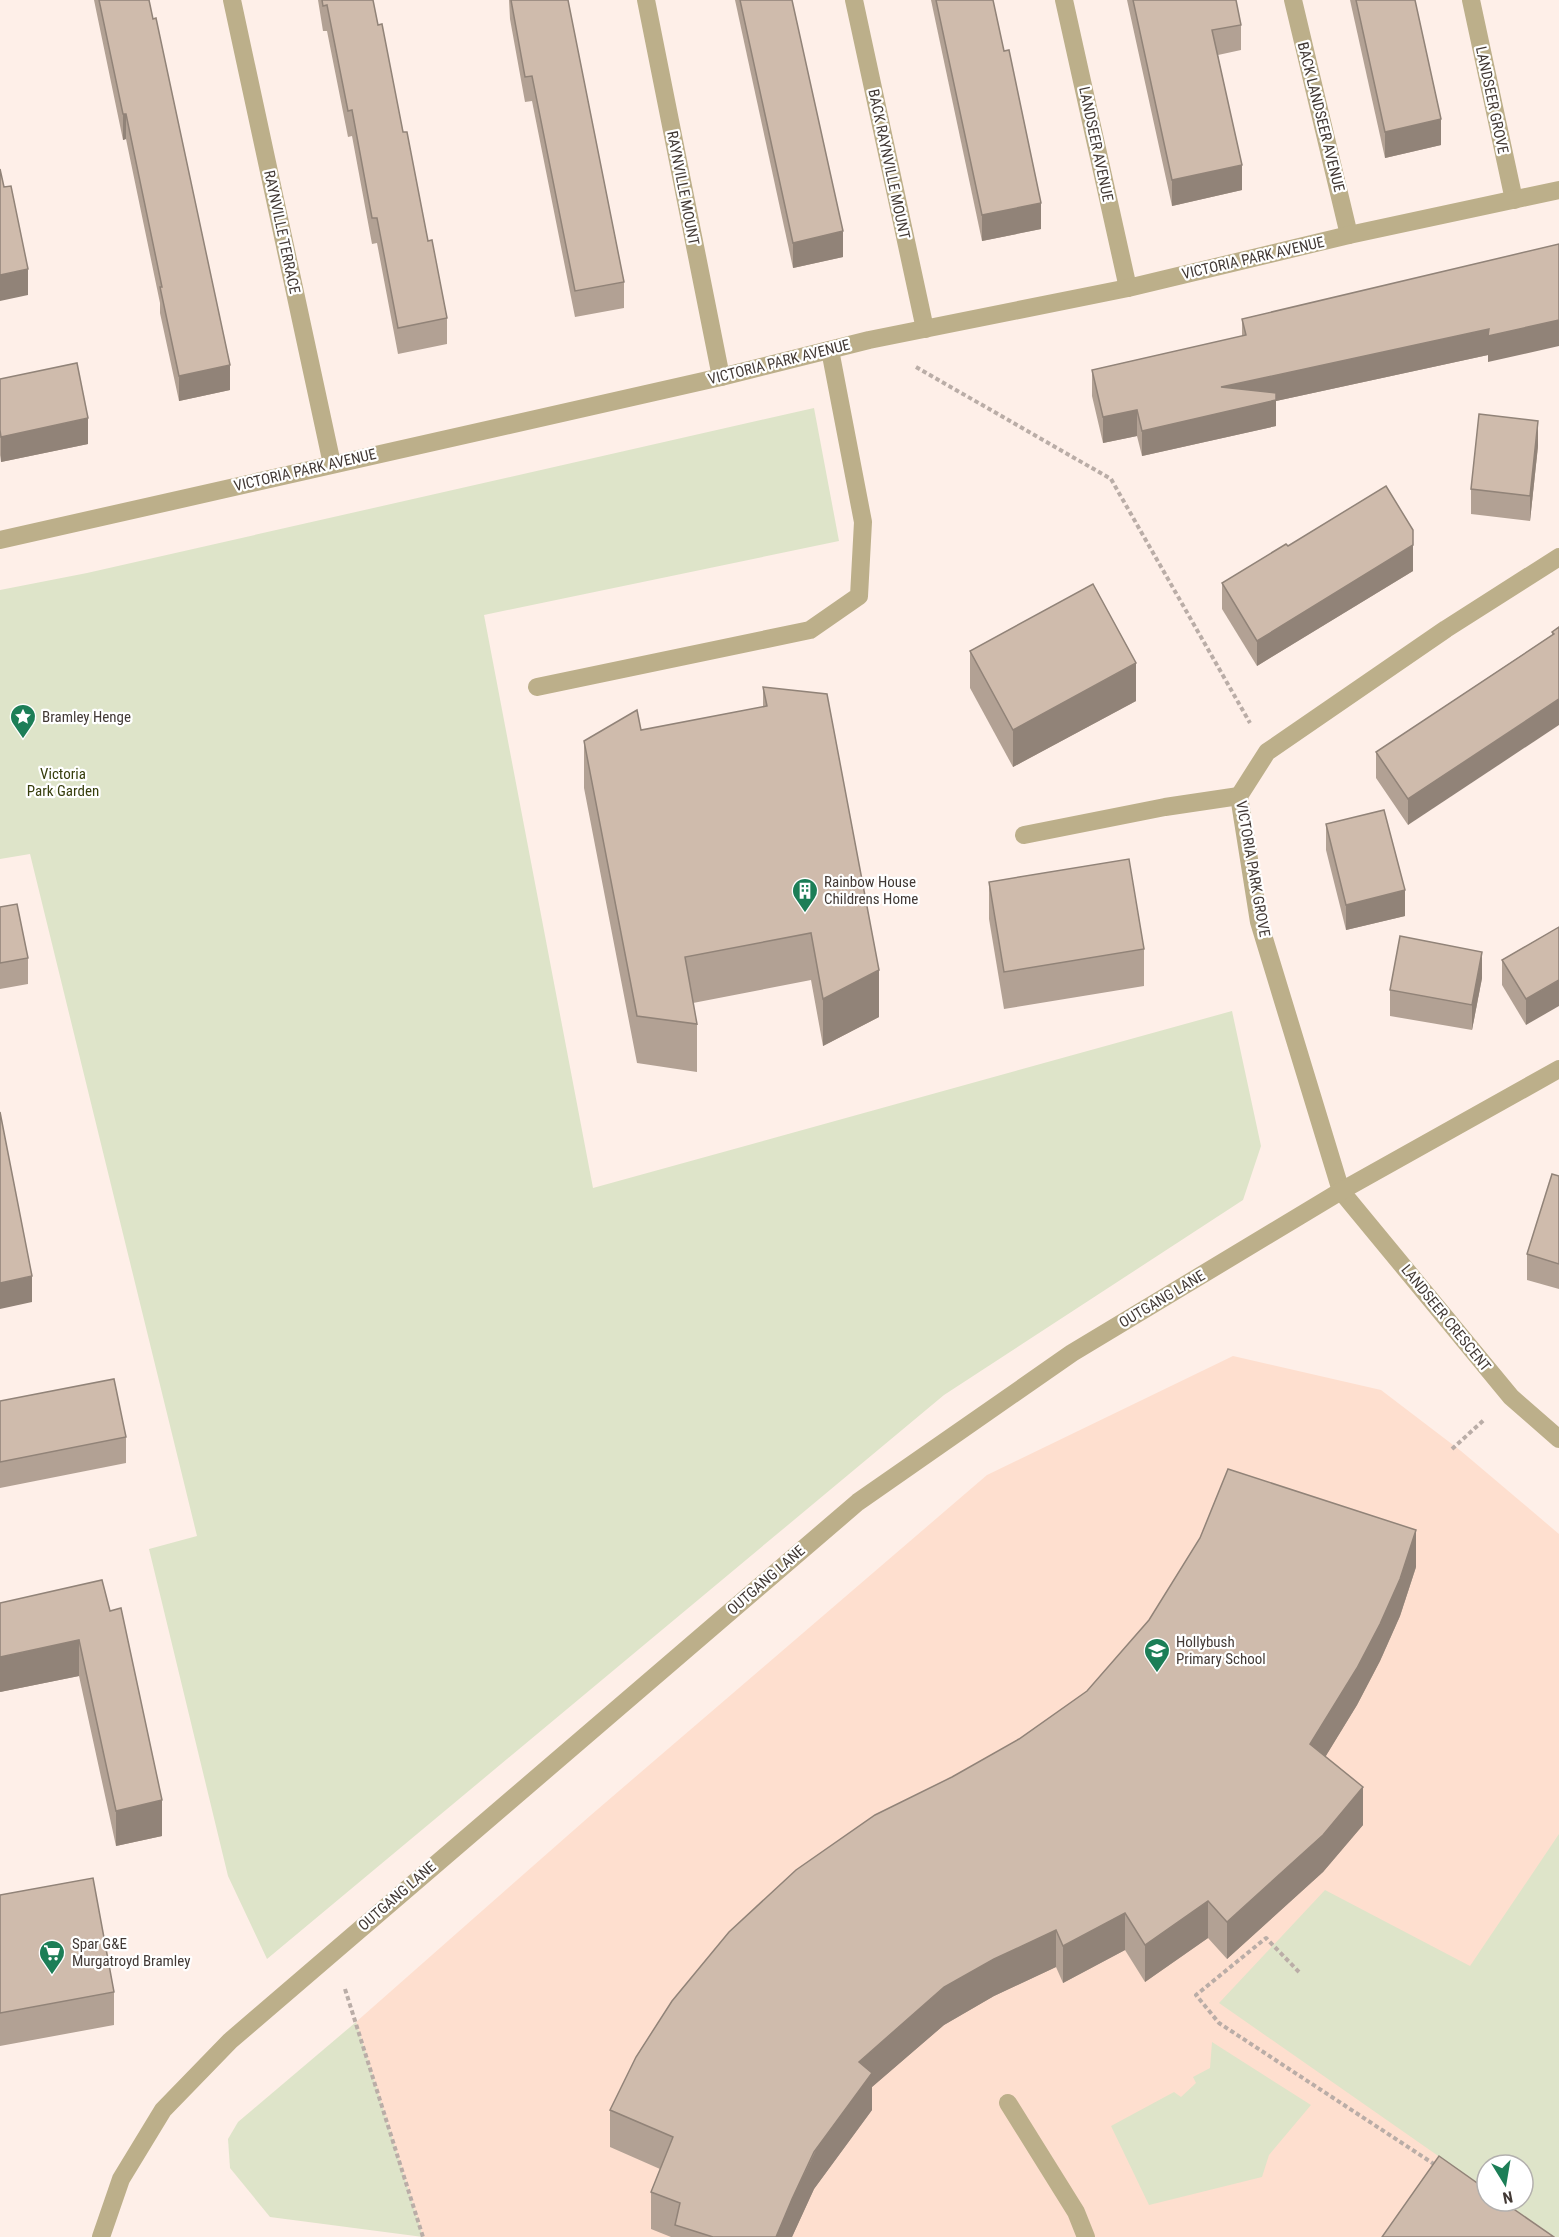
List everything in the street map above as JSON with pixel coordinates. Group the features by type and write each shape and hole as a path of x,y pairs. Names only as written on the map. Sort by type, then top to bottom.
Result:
{"street":[{"name":"RAYNVILLE TERRACE","path":"232,0 332,464"},
{"name":"RAYNVILLE MOUNT","path":"646,0 721,377"},
{"name":"BACK RAYNVILLE MOUNT","path":"854,0 925,329"},
{"name":"LANDSEER AVENUE","path":"1064,0 1128,288"},
{"name":"BACK LANDSEER AVENUE","path":"1293,0 1349,235"},
{"name":"LANDSEER GROVE","path":"1471,0 1514,200"},
{"name":"VICTORIA PARK AVENUE","path":"0,540 721,377 869,340 1128,288 1349,235 1559,190"},
{"path":"537,687 810,630 859,596 863,522 830,350"},
{"name":"VICTORIA PARK GROVE","path":"1341,1191 1259,922 1239,796 1267,752 1446,629 1559,557"},
{"path":"1024,835 1165,807 1239,796"},
{"name":"OUTGANG LANE","path":"101,2237 121,2179 163,2110 230,2041 858,1502 1072,1353 1341,1191 1559,1069"},
{"name":"LANDSEER CRESCENT","path":"1341,1191 1511,1397 1559,1439"},
{"path":"1008,2103 1076,2212 1086,2237"}],"path":[{"path":"869,340 1111,479 1267,752"},
{"path":"1452,1449 1511,1397"},
{"path":"1299,1972 1266,1938 1196,1995 1219,2023 1437,2166"},
{"path":"333,1951 423,2237"}],"shaded area":[{"name":"Hollybush Primary School","path":"1233,1356 1381,1390 1461,1451 1559,1534 1559,2237 423,2237 356,2022 591,1815 987,1475"}],"green space":[{"name":"Victoria Park Garden","path":"814,408 839,541 484,615 593,1188 1232,1011 1261,1146 1243,1200 944,1395 267,1959 228,1876 149,1549 197,1536 30,854 0,859 0,590 87,573"},
{"path":"1559,1834 1559,2237 1555,2237 1520,2213 1535,2213 1535,2153 1475,2153 1475,2182 1219,2003 1325,1890 1470,1966"},
{"path":"356,2022 423,2237 270,2217 230,2168 228,2139 238,2122"},
{"path":"1212,2042 1311,2105 1269,2155 1262,2177 1149,2205 1111,2126 1174,2092 1181,2097 1196,2083 1193,2077 1210,2068"}],"building":[{"path":"99,0 149,0 153,19 156,18 230,365 179,376 126,114 123,114"},
{"path":"322,0 373,0 378,25 382,24 403,132 407,132 428,241 432,240 447,318 398,328 377,218 372,218 352,110 348,111 327,5 323,6"},
{"path":"511,0 568,0 624,282 575,291 532,76 525,77"},
{"path":"740,0 792,0 843,231 793,243"},
{"path":"936,0 993,0 1004,51 1009,50 1041,203 982,215"},
{"path":"1133,0 1236,0 1241,25 1212,30 1242,165 1172,180"},
{"path":"1356,0 1415,0 1441,119 1385,132"},
{"path":"0,169 4,187 11,186 28,269 0,275"},
{"path":"1559,244 1559,320 1488,336 1489,329 1221,387 1276,393 1276,400 1142,431 1137,410 1103,417 1092,370 1246,335 1242,319"},
{"path":"77,363 88,418 1,437 0,379"},
{"path":"1479,414 1538,421 1530,496 1471,489"},
{"path":"1386,486 1413,530 1413,545 1257,641 1222,583"},
{"path":"1093,584 1136,663 1013,730 970,651"},
{"path":"1559,627 1559,699 1408,799 1376,752 1554,634 1552,632"},
{"name":"Rainbow House Childrens Home","path":"763,687 827,694 879,970 823,999 811,933 685,957 697,1024 637,1016 584,741 637,710 641,730 767,706"},
{"path":"1384,810 1405,890 1346,905 1326,824"},
{"path":"1129,859 1144,949 1004,972 989,882"},
{"path":"17,904 28,958 0,963 0,907"},
{"path":"1559,927 1559,980 1526,999 1502,960"},
{"path":"1400,936 1482,952 1472,1005 1390,990"},
{"path":"0,1112 32,1276 0,1283"},
{"path":"1552,1174 1559,1176 1559,1264 1527,1254"},
{"path":"114,1379 126,1437 0,1462 0,1401"},
{"path":"1228,1469 1416,1530 1400,1579 1380,1624 1357,1668 1310,1744 1363,1787 1323,1835 1227,1922 1208,1901 1145,1945 1125,1913 1063,1946 1056,1930 994,1959 944,1987 859,2062 872,2073 814,2152 776,2237 713,2237 675,2225 680,2203 651,2192 673,2137 610,2110 636,2057 672,2001 729,1932 796,1870 875,1815 952,1777 1019,1739 1087,1691 1149,1620 1200,1538"},
{"path":"102,1580 110,1611 121,1608 162,1800 116,1811 79,1640 0,1657 0,1603"},
{"name":"Spar G&E Murgatroyd Bramley","path":"93,1878 114,1992 0,2013 0,1895"},
{"path":"1439,2156 1475,2182 1475,2213 1519,2213 1554,2237 1382,2237"}],"place":[{"name":"Bramley Henge","path":"23,740"},
{"name":"Rainbow House Childrens Home","path":"805,914"},
{"name":"Hollybush Primary School","path":"1157,1674"},
{"name":"Spar G&E Murgatroyd Bramley","path":"52,1976"}]}
